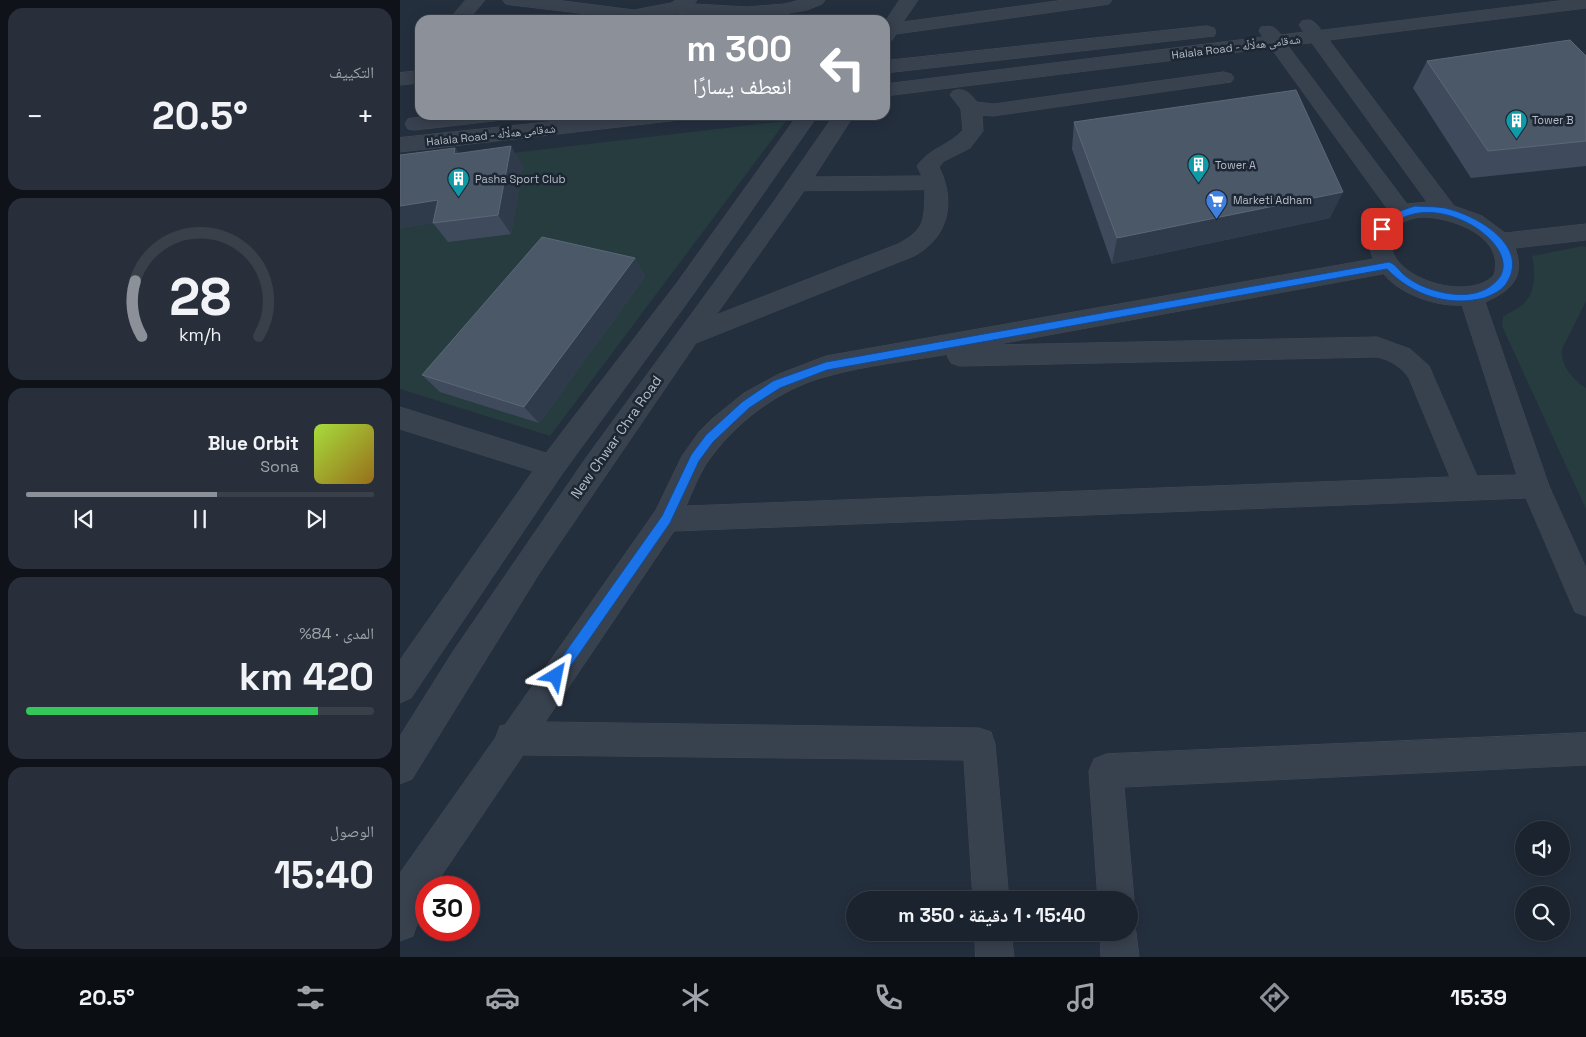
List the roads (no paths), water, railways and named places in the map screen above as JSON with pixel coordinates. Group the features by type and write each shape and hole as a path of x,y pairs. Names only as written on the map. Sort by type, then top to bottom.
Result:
{"street":[{"path":"462,15 476,0"},
{"path":"512,0 619,15"},
{"path":"641,15 682,4 729,12 783,10 816,0"},
{"path":"890,26 909,0"},
{"path":"890,31 1103,0"},
{"name":"Halala Road - شەقامی هەڵاڵە","path":"1277,42 1260,26 1496,0"},
{"name":"Halala Road - شەقامی هەڵاڵە","path":"890,89 1586,3"},
{"path":"1304,20 1446,211"},
{"name":"Halala Road - شەقامی هەڵاڵە","path":"890,66 1225,30"},
{"path":"1277,42 1402,213"},
{"path":"400,79 415,78"},
{"path":"957,81 961,98 971,108 993,110 1224,78"},
{"path":"687,336 906,250 919,243 935,223 936,183 928,166 937,156 963,143 973,131 971,108"},
{"name":"Halala Road - شەقامی هەڵاڵە","path":"400,125 446,120"},
{"name":"Halala Road - شەقامی هەڵاڵە","path":"400,145 626,120"},
{"path":"402,679 552,466 684,290 804,120"},
{"name":"New Chwar Chra Road","path":"400,767 456,675 531,560 687,336 799,184 841,120"},
{"path":"799,184 936,183"},
{"path":"1415,210 1446,211 1476,223 1499,242 1507,256 1508,270 1502,283 1489,292 1471,297 1453,298 1434,294 1416,287 1400,277 1389,265 1382,252 1380,240 1382,229 1390,220 1402,213 1415,210"},
{"path":"1499,242 1582,235"},
{"path":"400,922 411,888 512,738 666,519 695,458 710,438 746,405 776,384 826,366 1389,265"},
{"path":"1471,297 1535,486 1586,602"},
{"path":"876,358 1377,347 1403,355 1413,363 1420,373 1468,489"},
{"path":"400,418 552,466"},
{"path":"666,519 1535,486"},
{"path":"512,738 979,744 989,891"},
{"path":"1115,891 1106,771 1586,748"},
{"path":"994,941 995,957"},
{"path":"1119,941 1120,957"}],"place":[{"name":"Tower B","path":"1516,139"},
{"name":"Tower A","path":"1199,184"},
{"name":"Pasha Sport Club","path":"459,198"},
{"name":"Marketi Adham","path":"1217,219"}]}
